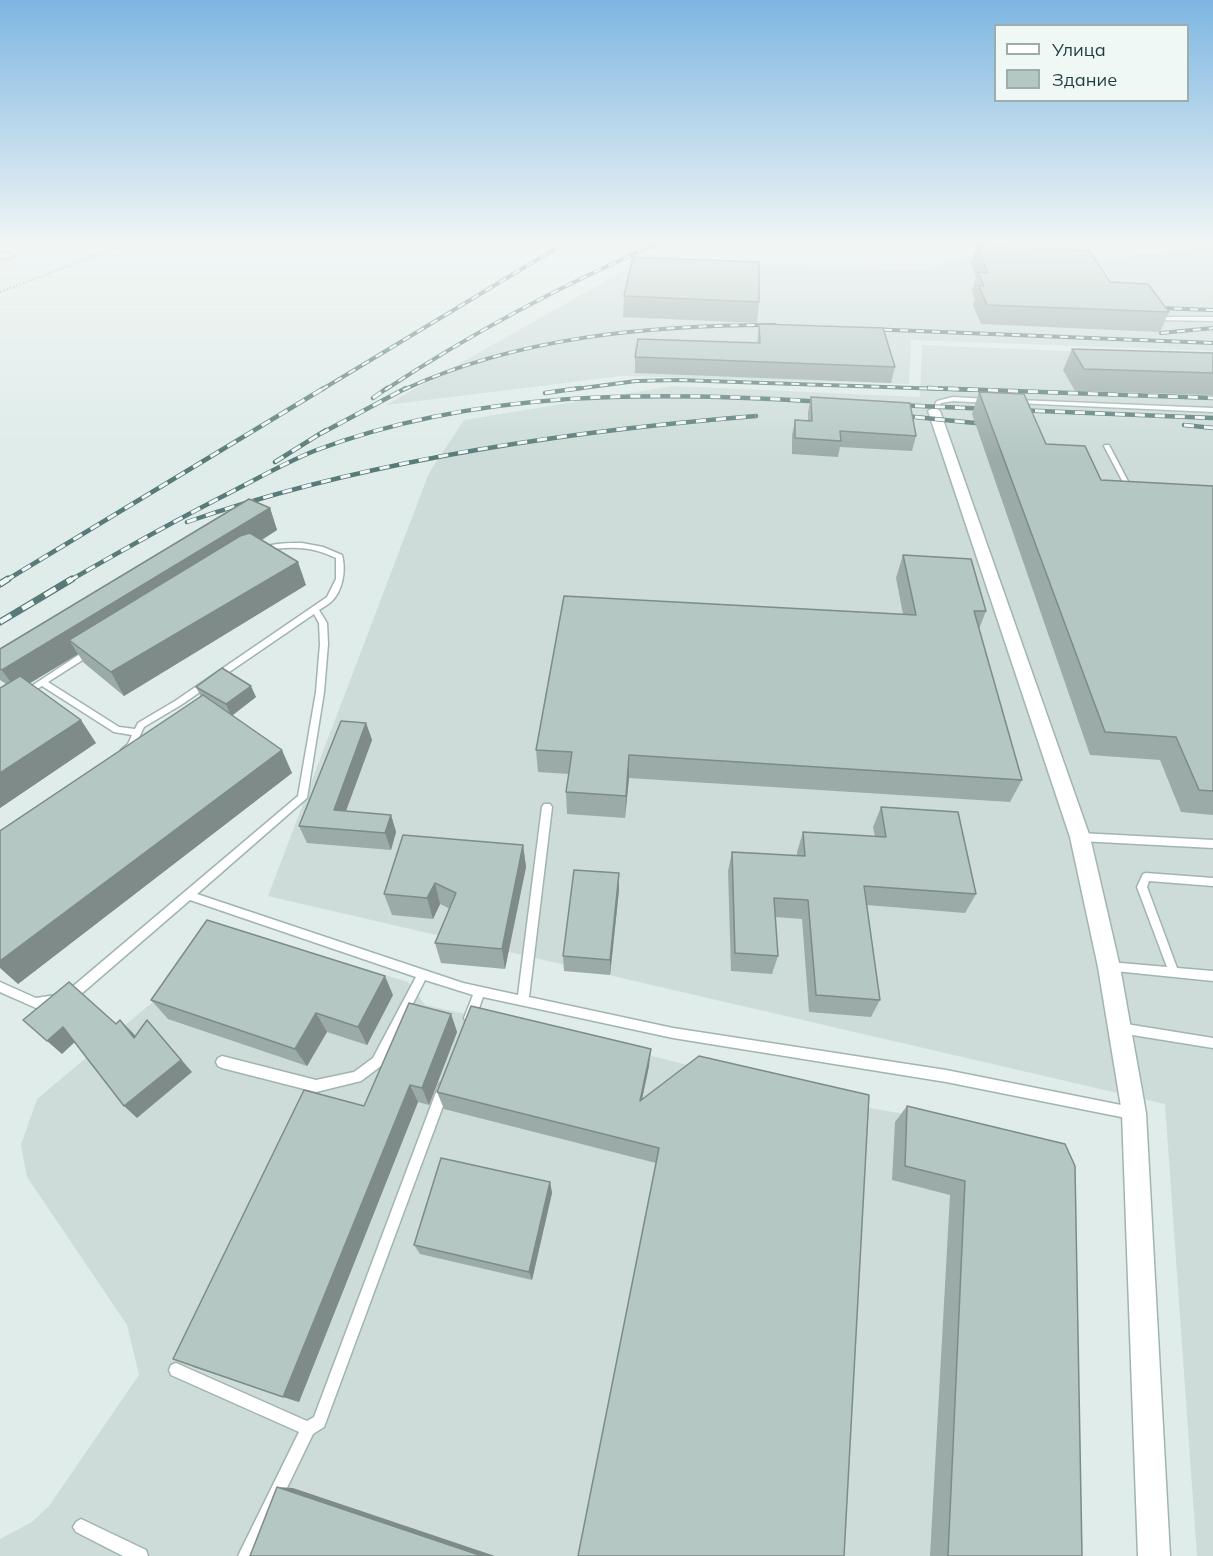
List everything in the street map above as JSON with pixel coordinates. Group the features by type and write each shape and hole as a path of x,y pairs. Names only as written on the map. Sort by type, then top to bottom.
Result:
{"street":[{"path":"934,411 1080,837 1109,967 1134,1113 1154,1556"}],"lane":[{"path":"1165,319 1213,319"},
{"path":"934,411 939,402 953,399 1000,401"},
{"path":"1012,402 1213,410"},
{"path":"1107,446 1128,487 1139,487"},
{"path":"112,758 131,746 141,725 178,703 330,599 342,573 339,557 321,547 282,545 253,552"},
{"path":"0,987 36,1004 69,997 302,798 320,692 324,644 323,623 315,610"},
{"path":"17,698 93,650"},
{"path":"42,682 117,730 137,732"},
{"path":"523,1002 547,807"},
{"path":"1080,837 1213,844"},
{"path":"1174,973 1142,886 1146,878 1213,882"},
{"path":"189,895 423,974 480,992 523,1002 673,1033 946,1076 1134,1113"},
{"path":"1109,967 1213,976"},
{"path":"222,1062 316,1086 357,1077 377,1062 423,974"},
{"path":"463,1036 480,992"},
{"path":"1120,1028 1213,1043"},
{"path":"246,1556 308,1429 319,1422 451,1070"},
{"path":"176,1370 308,1429"},
{"path":"81,1527 140,1556"}],"shaded area":[{"path":"548,314 1213,314 1213,351 911,340 909,384 622,376 386,405"},
{"path":"922,345 1213,357 1213,1556 1197,1556 1165,1104 268,896 429,473 464,420 673,386 920,397"},
{"path":"231,928 408,982 425,1005 644,1054 826,1100 1042,1139 1072,1556 0,1556 0,1539 32,1522 49,1506 139,1375 127,1325 27,1177 21,1145 37,1099 191,970"}],"building":[{"path":"759,324 883,328 895,367 635,357 638,339 760,343"},
{"path":"1072,349 1213,353 1213,373 1084,369"},
{"path":"979,392 1024,394 1046,444 1085,446 1101,480 1213,486 1213,791 1199,790 1176,737 1105,732"},
{"path":"811,397 910,403 916,436 840,431 841,441 795,438 795,420 812,421"},
{"path":"249,499 270,508 2,670 0,669 0,649"},
{"path":"250,533 298,562 111,672 69,640 240,536"},
{"path":"903,555 971,559 986,611 974,611 1022,780 629,755 626,796 566,792 572,752 536,750 564,596 916,615"},
{"path":"222,668 251,686 226,704 196,687"},
{"path":"20,676 81,720 0,773 0,688"},
{"path":"203,695 282,750 0,961 0,831"},
{"path":"341,721 366,723 334,810 391,815 385,833 299,826"},
{"path":"881,807 958,812 976,894 864,886 880,1000 816,995 808,900 774,898 778,956 735,953 732,852 805,856 803,832 886,837"},
{"path":"403,835 523,845 502,949 435,943 456,893 435,883 427,898 384,894"},
{"path":"574,870 619,873 610,960 563,956"},
{"path":"207,920 385,976 358,1027 316,1013 295,1049 151,1000"},
{"path":"69,982 116,1024 120,1020 134,1038 147,1020 181,1060 124,1106 63,1027 47,1041 23,1020"},
{"path":"409,1003 451,1014 422,1088 410,1085 283,1397 173,1359 304,1090 364,1106"},
{"path":"471,1006 651,1049 640,1101 699,1056 869,1095 844,1556 578,1556 659,1148 437,1092"},
{"path":"907,1106 1065,1144 1075,1166 1082,1556 948,1556 965,1181 905,1166"},
{"path":"441,1158 550,1182 529,1272 414,1245"},
{"path":"277,1487 482,1556 250,1556"}],"railway":[{"path":"321,390 448,314"},
{"path":"385,390 452,348 514,314"},
{"path":"403,390 492,357 538,346 632,332 775,325"},
{"path":"1161,333 1213,328"},
{"path":"868,329 1213,343"},
{"path":"568,390 636,381 678,380 973,390"},
{"path":"5,581 324,388"},
{"path":"373,398 387,388"},
{"path":"320,434 406,388"},
{"path":"545,393 580,388"},
{"path":"928,388 1213,398"},
{"path":"69,581 173,522 304,455 376,431 439,416 503,405 632,396 761,398 826,402"},
{"path":"895,405 991,409"},
{"path":"1015,410 1213,418"},
{"path":"895,415 975,423"},
{"path":"187,522 325,481 468,451 613,430 756,416"},
{"path":"1184,425 1213,428"},
{"path":"275,462 326,430"},
{"path":"0,584 8,579"},
{"path":"0,622 72,579"}]}
